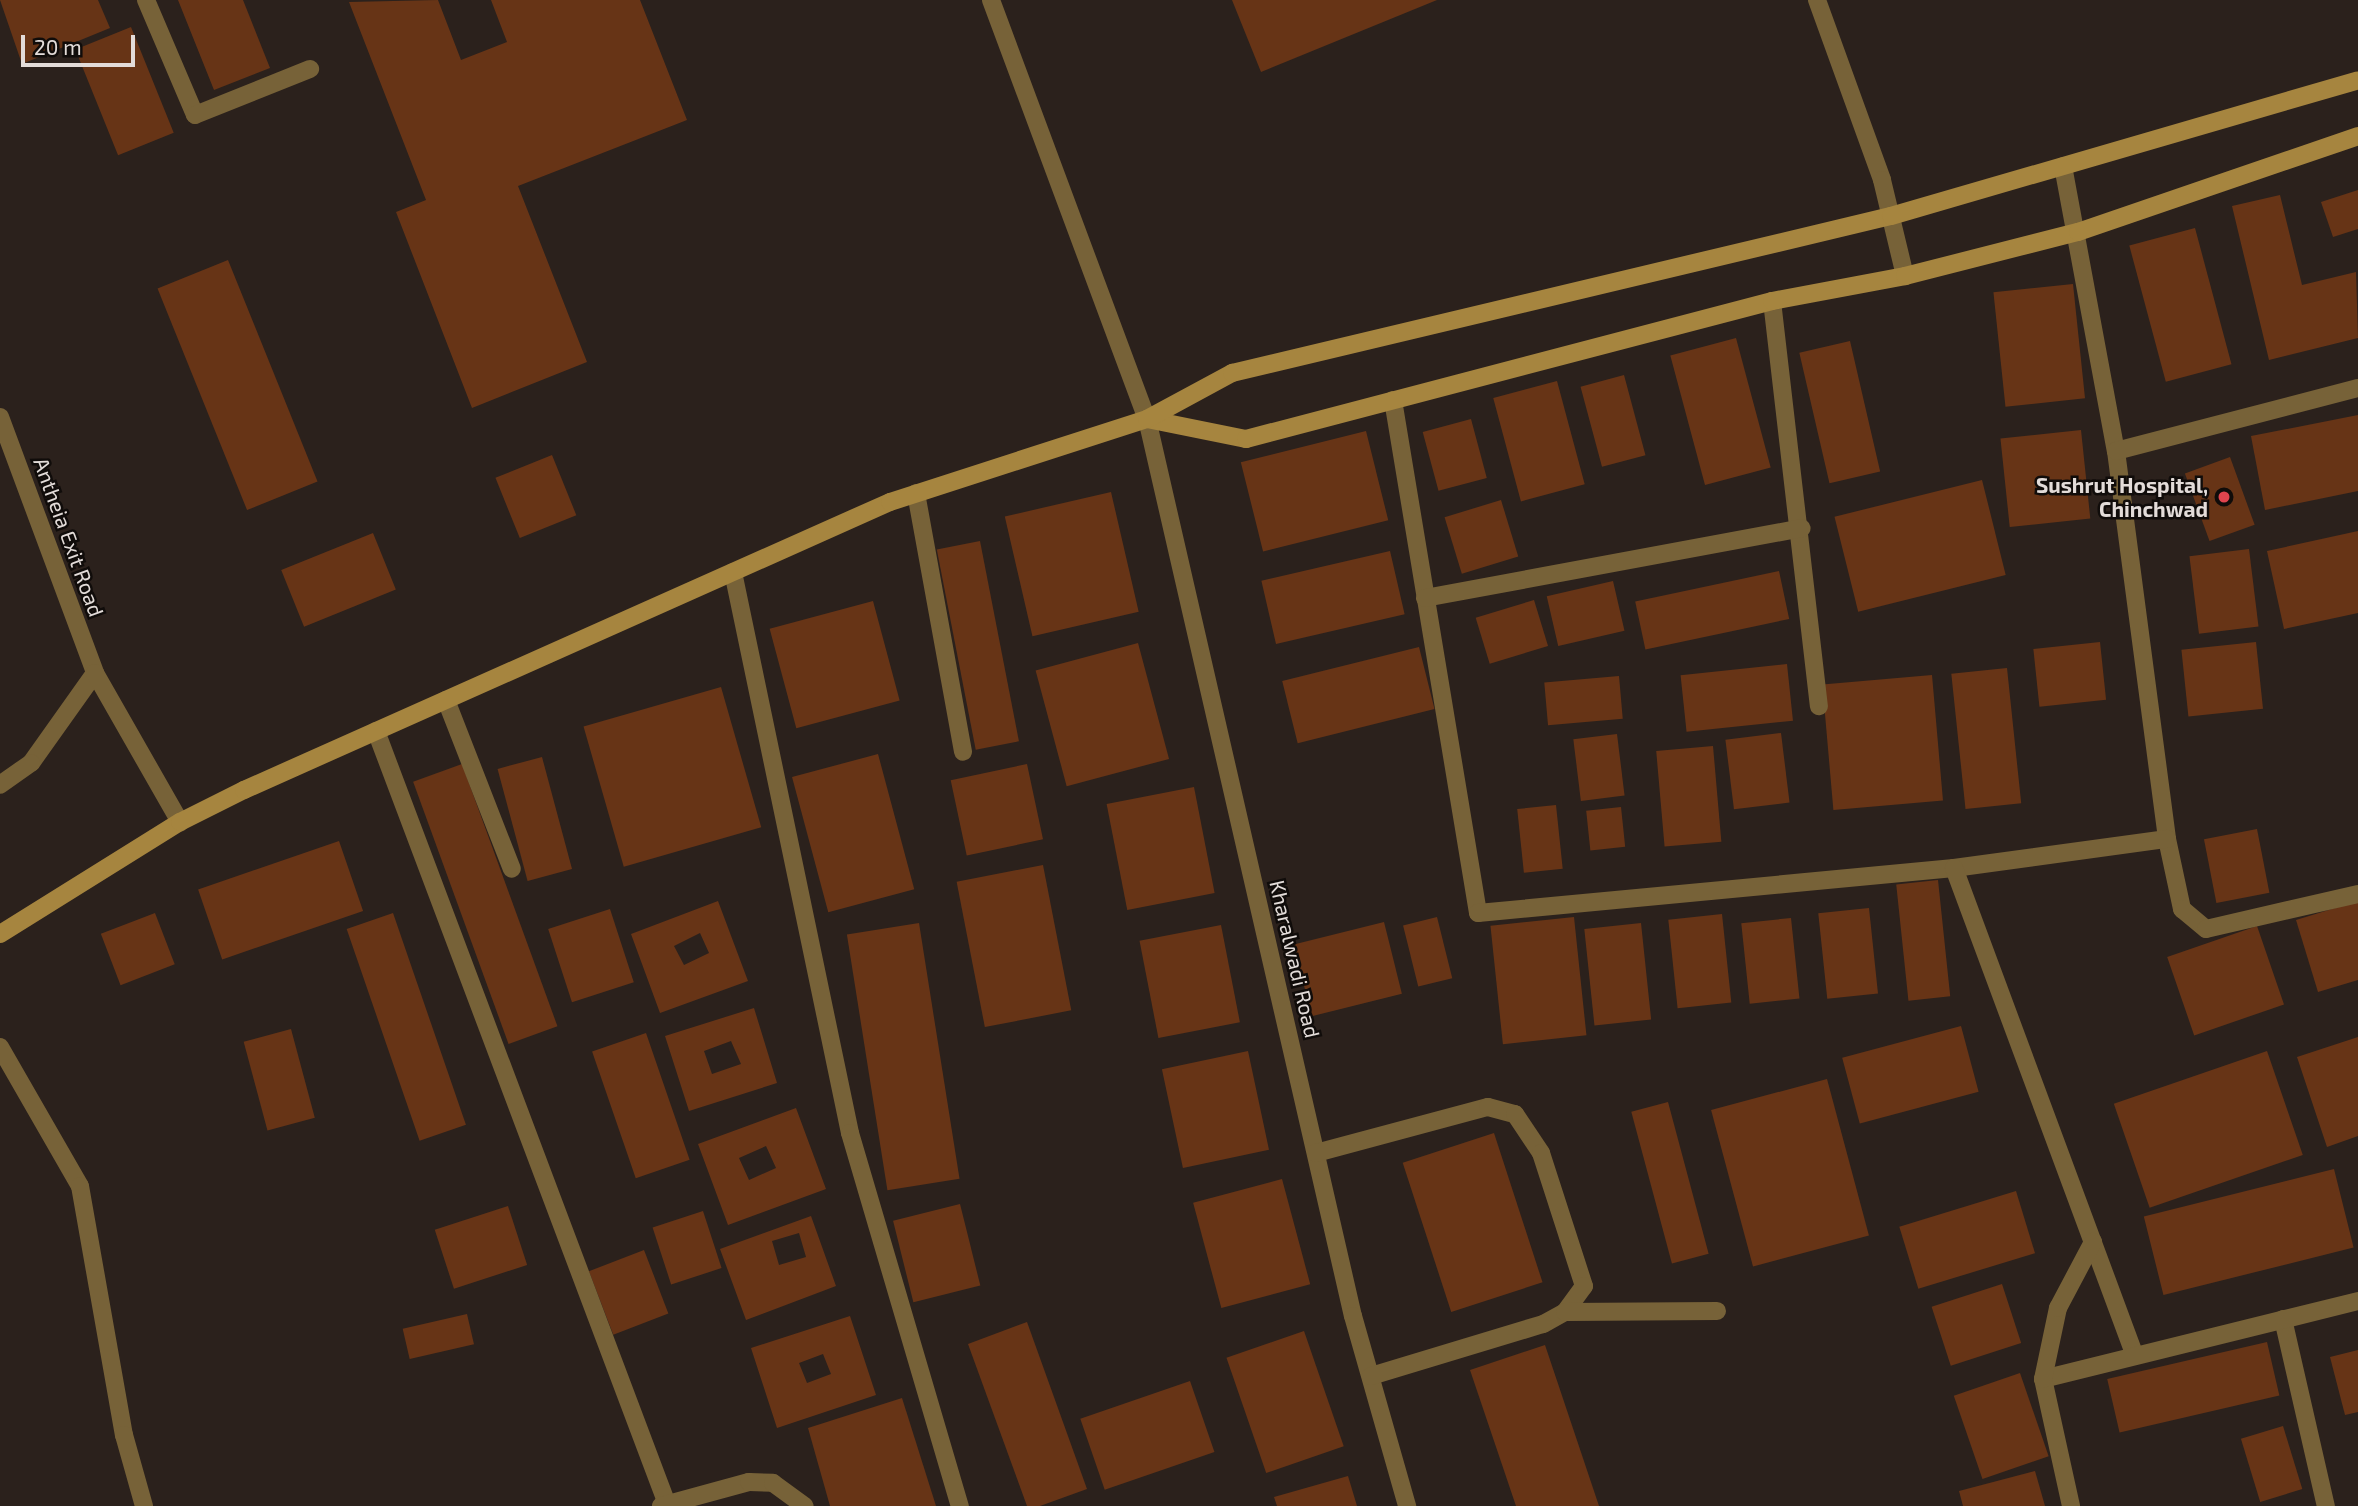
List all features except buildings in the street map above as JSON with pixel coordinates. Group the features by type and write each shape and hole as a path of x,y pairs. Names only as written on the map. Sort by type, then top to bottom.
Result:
{"street":[{"path":"146,0 195,115 310,69"},
{"name":"Kharalwadi Road","path":"991,0 1147,419 1316,1153 1371,1376 1407,1506"},
{"path":"1818,0 1891,216 1905,276"},
{"path":"0,934 180,822 376,731 916,493 1147,419 1232,373 1891,216 2358,80"},
{"path":"1147,419 1246,439 1772,301 1905,276 2078,232 2358,135"},
{"path":"2063,166 2078,232 2116,451 2167,839 2182,909 2206,929 2358,894"},
{"path":"1772,301 1802,528 1819,706"},
{"path":"2116,451 2358,388"},
{"path":"1393,400 1478,913 1954,868 2167,839"},
{"name":"Antheia Exit Road","path":"0,417 95,673 180,822"},
{"path":"916,493 963,752"},
{"path":"1425,598 1802,528"},
{"path":"733,572 850,1133 960,1506"},
{"path":"0,785 31,763 95,673"},
{"path":"446,700 512,869"},
{"path":"376,731 664,1505 749,1482 773,1483 805,1506"},
{"path":"1954,868 2135,1356"},
{"path":"0,1047 80,1186 124,1435 144,1506"},
{"path":"1316,1153 1488,1107 1515,1114 1541,1153 1584,1286 1565,1312 1543,1324 1371,1376"},
{"path":"2071,1506 2043,1379 2057,1308 2093,1242"},
{"path":"2043,1379 2358,1301"},
{"path":"1565,1312 1717,1311"},
{"path":"2283,1319 2326,1506"}],"place":[{"name":"Sushrut Hospital, Chinchwad","path":"2224,497"}]}
